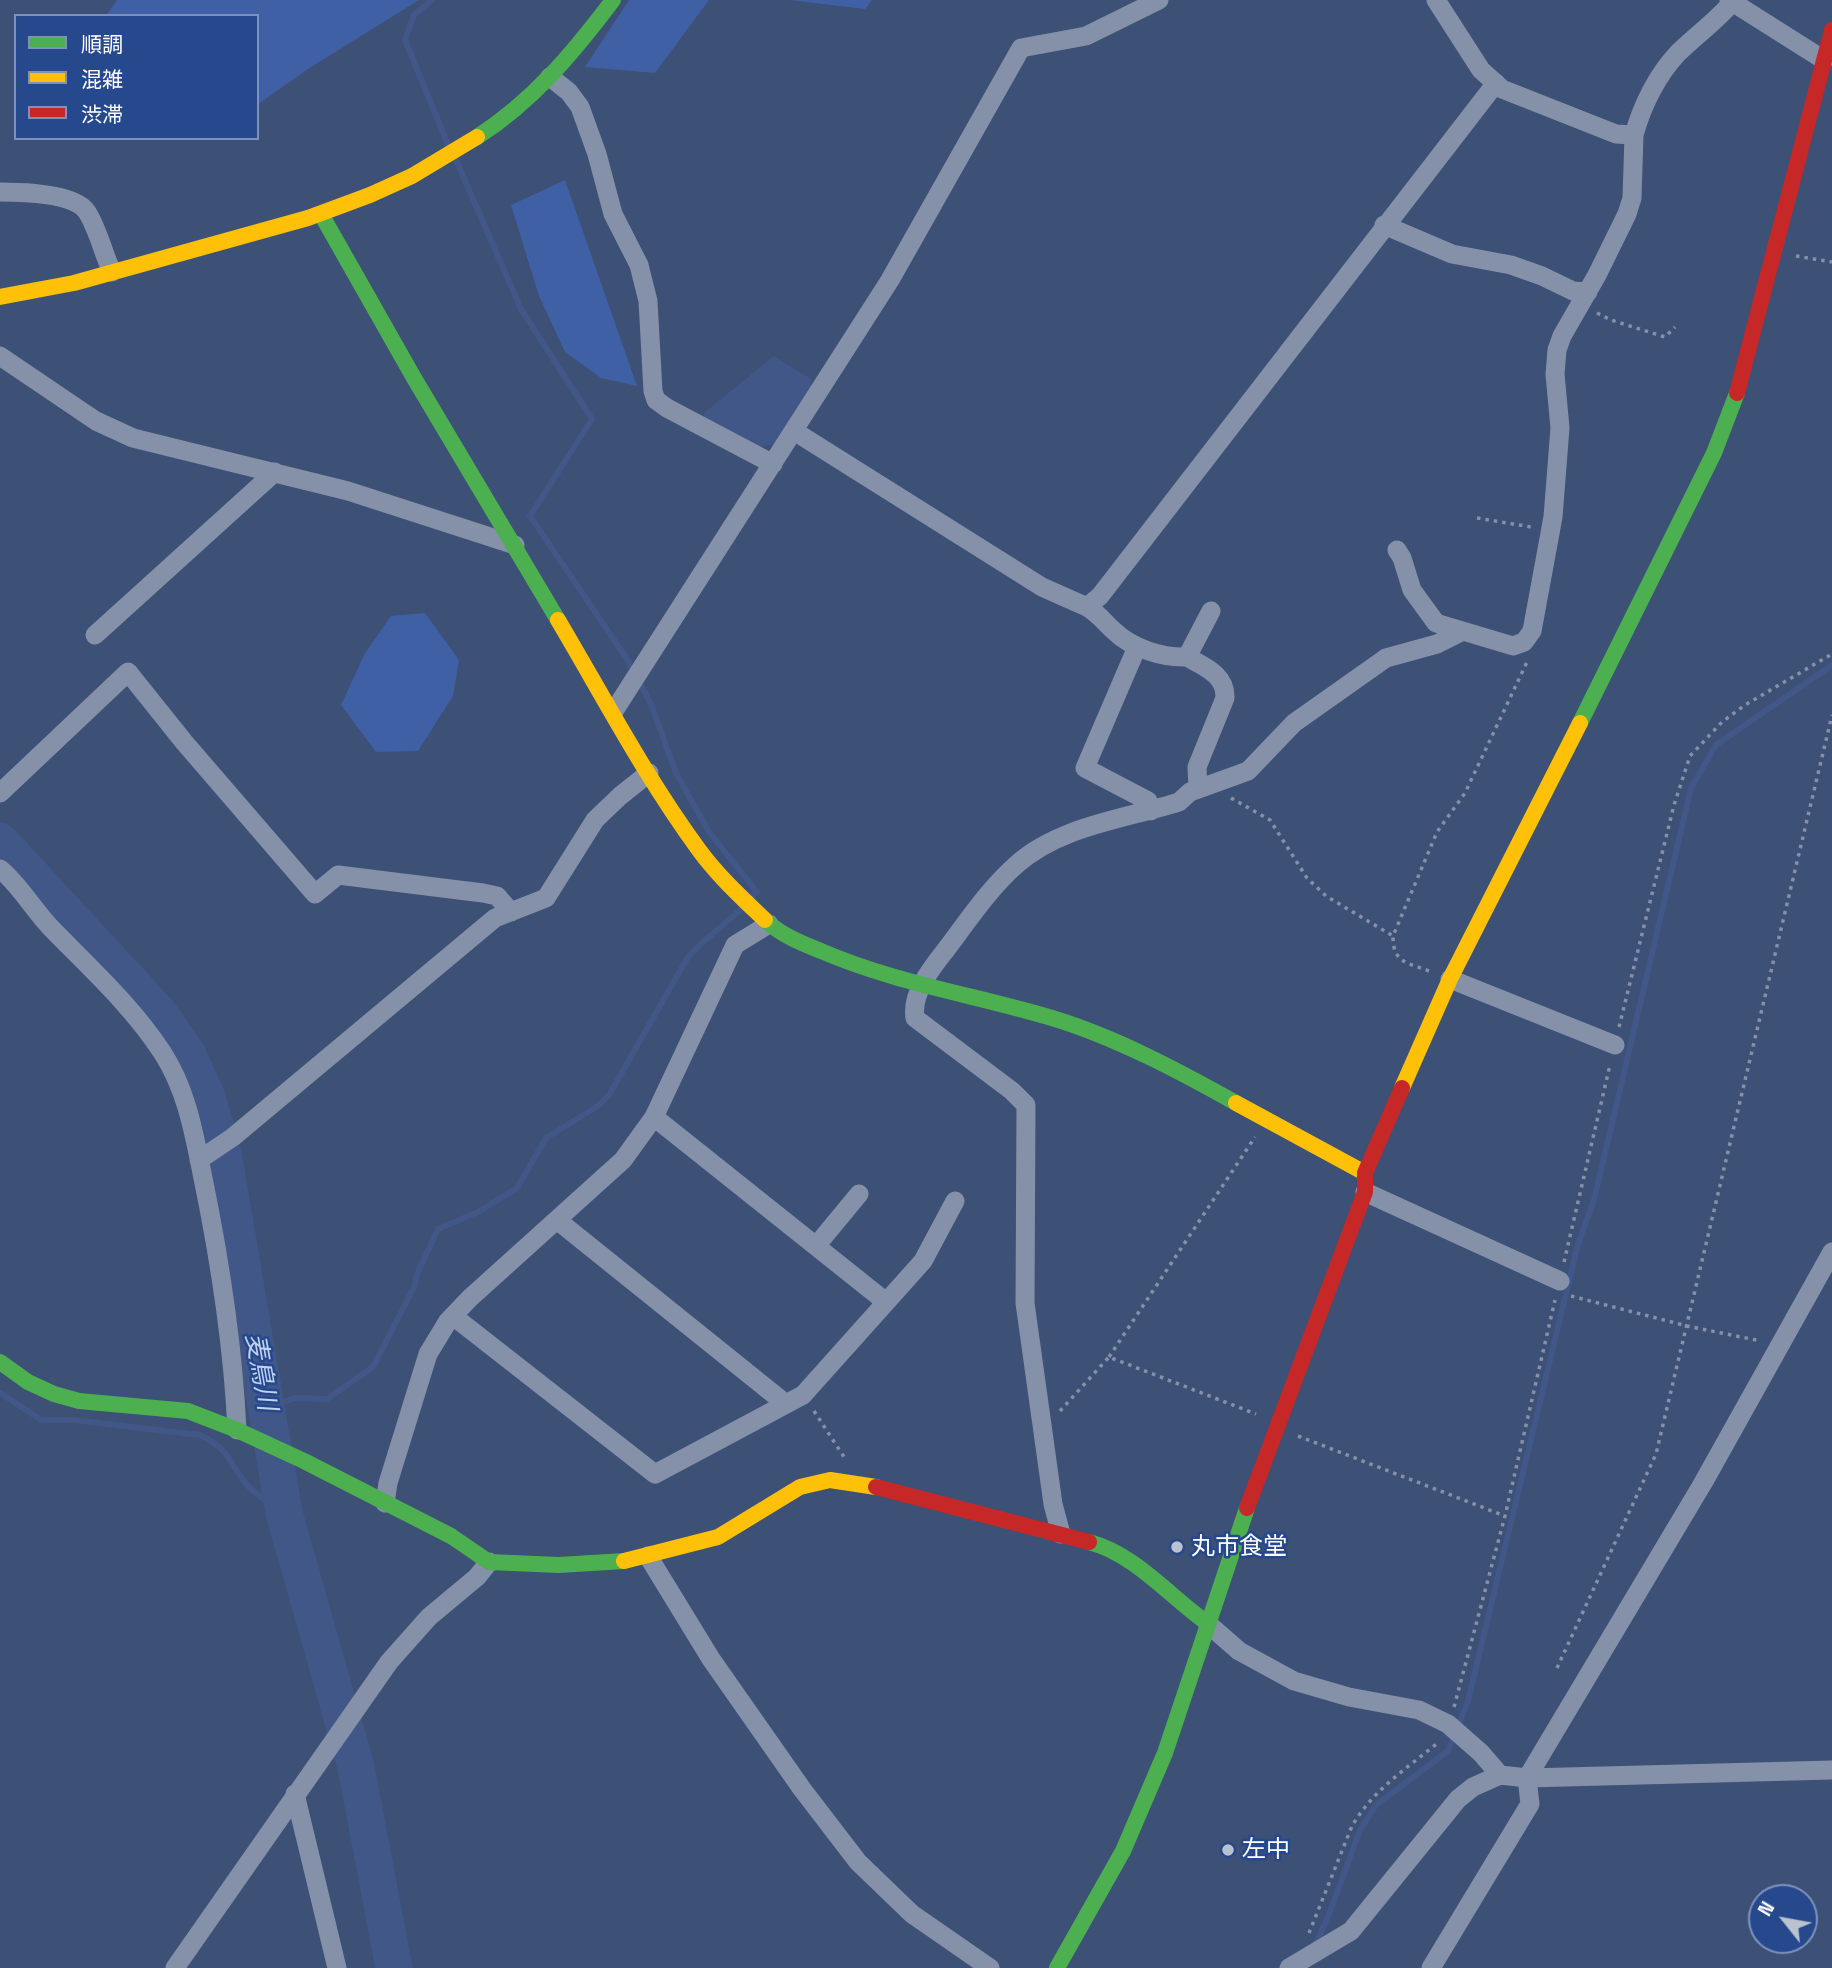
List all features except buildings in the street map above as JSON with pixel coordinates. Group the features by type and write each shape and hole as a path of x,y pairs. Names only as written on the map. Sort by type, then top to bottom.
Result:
{"street":[{"path":"0,297 27,294 321,214 407,180 442,162 503,120 572,54 613,0"},
{"path":"614,711 890,280 1021,48 1086,36 1159,0"},
{"path":"1437,0 1481,70 1502,89 1616,134 1634,135"},
{"path":"1396,550 1402,558 1412,590 1437,623 1513,646 1524,642 1532,631 1551,530 1559,438 1555,374 1557,350 1628,214 1632,198 1634,135 1640,115 1667,66 1732,1 1824,60"},
{"path":"1057,1968 1124,1852 1166,1753 1277,1425 1365,1182 1450,979 1587,711 1714,453 1737,393 1832,30"},
{"path":"550,77 569,92 580,107 597,154 613,214 639,265 648,301 651,382 656,400 773,464"},
{"path":"1087,607 1100,596 1496,83"},
{"path":"0,192 64,198 78,202 88,213 112,272"},
{"path":"321,214 414,378 649,773 699,850 735,892 769,924 789,938 860,968 1052,1018 1089,1031 1195,1080 1365,1182 1565,1288"},
{"path":"1384,225 1452,254 1511,265 1542,275 1584,298"},
{"path":"0,356 96,421 133,438 348,491 515,545"},
{"path":"794,431 1042,587 1099,614 1113,631 1137,647 1187,657 1221,679 1225,687 1225,698 1196,767 1207,785"},
{"path":"95,635 275,472"},
{"path":"1187,657 1211,611"},
{"path":"1061,1534 1053,1504 1025,1303 1026,1105 1012,1091 915,1018 914,1009 921,986 991,892 1016,864 1041,847 1064,835 1179,802 1190,792 1248,771 1294,723 1386,658 1437,644 1463,631"},
{"path":"1137,647 1085,768 1148,801 1150,811"},
{"path":"0,793 128,672 184,742 315,894 338,875 484,893 496,896 512,912"},
{"path":"199,1160 233,1138 495,918 546,898 595,820 649,773"},
{"path":"0,869 39,916 107,985 163,1053 188,1108 212,1224 234,1370 237,1430"},
{"path":"385,1503 388,1483 428,1354 453,1316 623,1160 654,1117 735,944 769,924"},
{"path":"1450,979 1615,1045"},
{"path":"654,1117 886,1302"},
{"path":"816,1246 859,1194"},
{"path":"453,1316 655,1474 794,1399 923,1261 955,1201"},
{"path":"557,1220 794,1399"},
{"path":"1431,1968 1530,1804 1527,1778 1703,1483 1832,1252"},
{"path":"0,1362 28,1382 54,1394 79,1401 188,1410 237,1430 451,1536 489,1562 559,1565 632,1560 718,1536 800,1487 830,1480 930,1500 1102,1545 1139,1567 1239,1651 1294,1681 1349,1697 1419,1710 1452,1727 1500,1775"},
{"path":"648,1556 711,1659 802,1789 859,1862 912,1914 990,1968"},
{"path":"175,1968 389,1662 429,1618 477,1577 489,1562"},
{"path":"1296,1963 1350,1931 1458,1799 1473,1787 1500,1775 1527,1778 1832,1770"},
{"path":"295,1794 337,1968"}],"path":[{"path":"1775,253 1832,261"},
{"path":"1584,298 1611,320 1665,337 1675,327"},
{"path":"1477,519 1551,530"},
{"path":"1450,979 1398,958 1393,951 1393,936 1437,832 1465,793 1529,659 1529,635"},
{"path":"1557,1668 1656,1454 1832,715"},
{"path":"1207,785 1261,813 1275,827 1307,878 1326,896 1393,936"},
{"path":"1041,1418 1056,1416 1109,1357 1265,1121"},
{"path":"1565,1288 1687,1326 1780,1345"},
{"path":"1109,1357 1505,1516"},
{"path":"794,1399 848,1462 852,1483"}],"shaded area":[{"path":"117,0 419,0 308,69 259,104 259,14 107,14"},
{"path":"629,0 709,0 655,73 585,67"},
{"path":"789,0 872,0 865,9"},
{"path":"565,180 637,386 601,378 565,352 539,296 511,205"},
{"path":"774,356 811,379 811,386 775,444 759,447 703,417 705,412"},
{"path":"425,613 459,660 453,696 418,751 376,752 341,705 365,653 391,616"}],"waterway":[{"path":"432,0 414,15 405,40 449,147"},
{"path":"456,160 521,309 592,419 530,516 627,659 651,704 676,773 709,832 757,892 750,899"},
{"path":"1314,1949 1360,1830 1376,1805 1448,1751 1468,1701 1578,1244 1594,1200 1691,788 1716,745 1832,665"},
{"name":"麦鳥川","path":"0,841 159,1013 187,1053 207,1097 224,1158 284,1513 356,1767 394,1968"},
{"path":"266,1408 294,1398 327,1399 373,1367 415,1285 417,1274 438,1229 480,1211 517,1188 546,1138 598,1106 609,1095 688,957 743,907"},
{"path":"0,1393 41,1420 74,1420 200,1435 224,1452 252,1490 284,1513"}],"traffic: fast":[{"path":"477,137 516,108 551,75 613,0"},
{"path":"321,214 414,378 558,620"},
{"path":"1580,723 1714,453 1737,393"},
{"path":"765,920 806,945 877,972 1076,1026 1169,1067 1236,1103"},
{"path":"0,1362 28,1382 54,1394 79,1401 188,1411 237,1430 451,1536 489,1562 559,1565 624,1561"},
{"path":"1057,1968 1123,1851 1165,1753 1247,1508"},
{"path":"1089,1542 1106,1548 1137,1566 1207,1623"}],"traffic: slow":[{"path":"0,297 74,283 308,218 412,176 477,137"},
{"path":"558,620 643,766 680,823 714,869 765,920"},
{"path":"1402,1088 1450,979 1580,723"},
{"path":"1236,1103 1365,1173"},
{"path":"624,1561 718,1537 800,1487 830,1480 876,1487"}],"traffic: jam":[{"path":"1737,393 1832,30"},
{"path":"1247,1508 1365,1192 1365,1173 1402,1088"},
{"path":"876,1487 1089,1542"}],"place":[{"name":"丸市食堂","path":"1177,1547"},
{"name":"左中","path":"1228,1850"}]}
